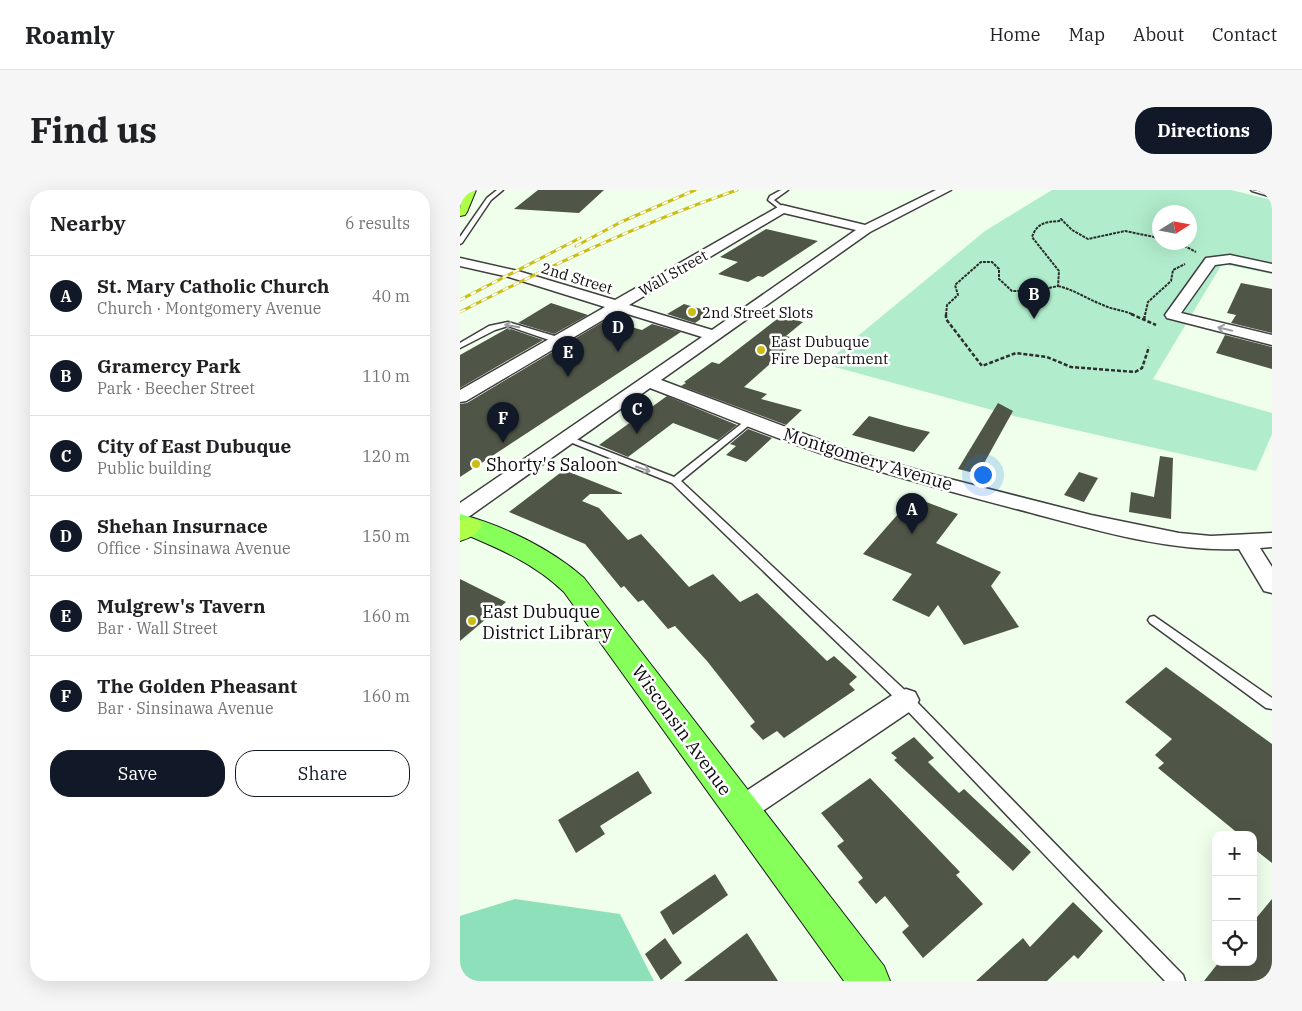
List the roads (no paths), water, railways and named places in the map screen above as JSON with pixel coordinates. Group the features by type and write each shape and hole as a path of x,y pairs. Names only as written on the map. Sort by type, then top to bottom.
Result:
{"highway":[{"path":"460,212 469,190"}],"main road":[{"name":"Wisconsin Avenue","path":"462,523 546,561 561,571 574,585 869,981"}],"street":[{"path":"462,523 565,438 866,229 944,190"},
{"path":"782,209 866,229"},
{"name":"Wall Street","path":"460,397 782,209"},
{"path":"1272,268 1223,259 1211,261 1172,315 1272,340"},
{"name":"2nd Street","path":"460,262 512,274 713,335"},
{"name":"Montgomery Avenue","path":"647,381 829,450 885,467 1091,522 1179,540 1210,543 1272,540"},
{"path":"1246,542 1272,585"},
{"path":"741,810 906,700"}],"lane":[{"path":"460,242 489,199 500,190"},
{"path":"782,209 771,200 772,197 785,190"},
{"path":"1254,190 1272,195"},
{"path":"460,346 492,328 508,324 558,340"},
{"path":"675,481 750,420"},
{"path":"565,438 675,481 822,617 906,700 1032,828 1177,981"},
{"path":"1154,620 1271,704"}],"railway":[{"path":"576,246 621,222 695,190"},
{"path":"460,312 596,246 737,190"},
{"path":"460,300 580,238"}],"place":[{"name":"2nd Street Slots","path":"692,312"},
{"name":"Gramercy Park","path":"1034,319"},
{"name":"East Dubuque Fire Department","path":"761,350"},
{"name":"Shehan Insurnace","path":"618,352"},
{"name":"Mulgrew's Tavern","path":"568,377"},
{"name":"City of East Dubuque","path":"637,434"},
{"name":"The Golden Pheasant","path":"503,443"},
{"name":"Shorty's Saloon","path":"476,464"},
{"name":"St. Mary Catholic Church","path":"912,534"},
{"name":"East Dubuque District Library","path":"472,621"}]}
